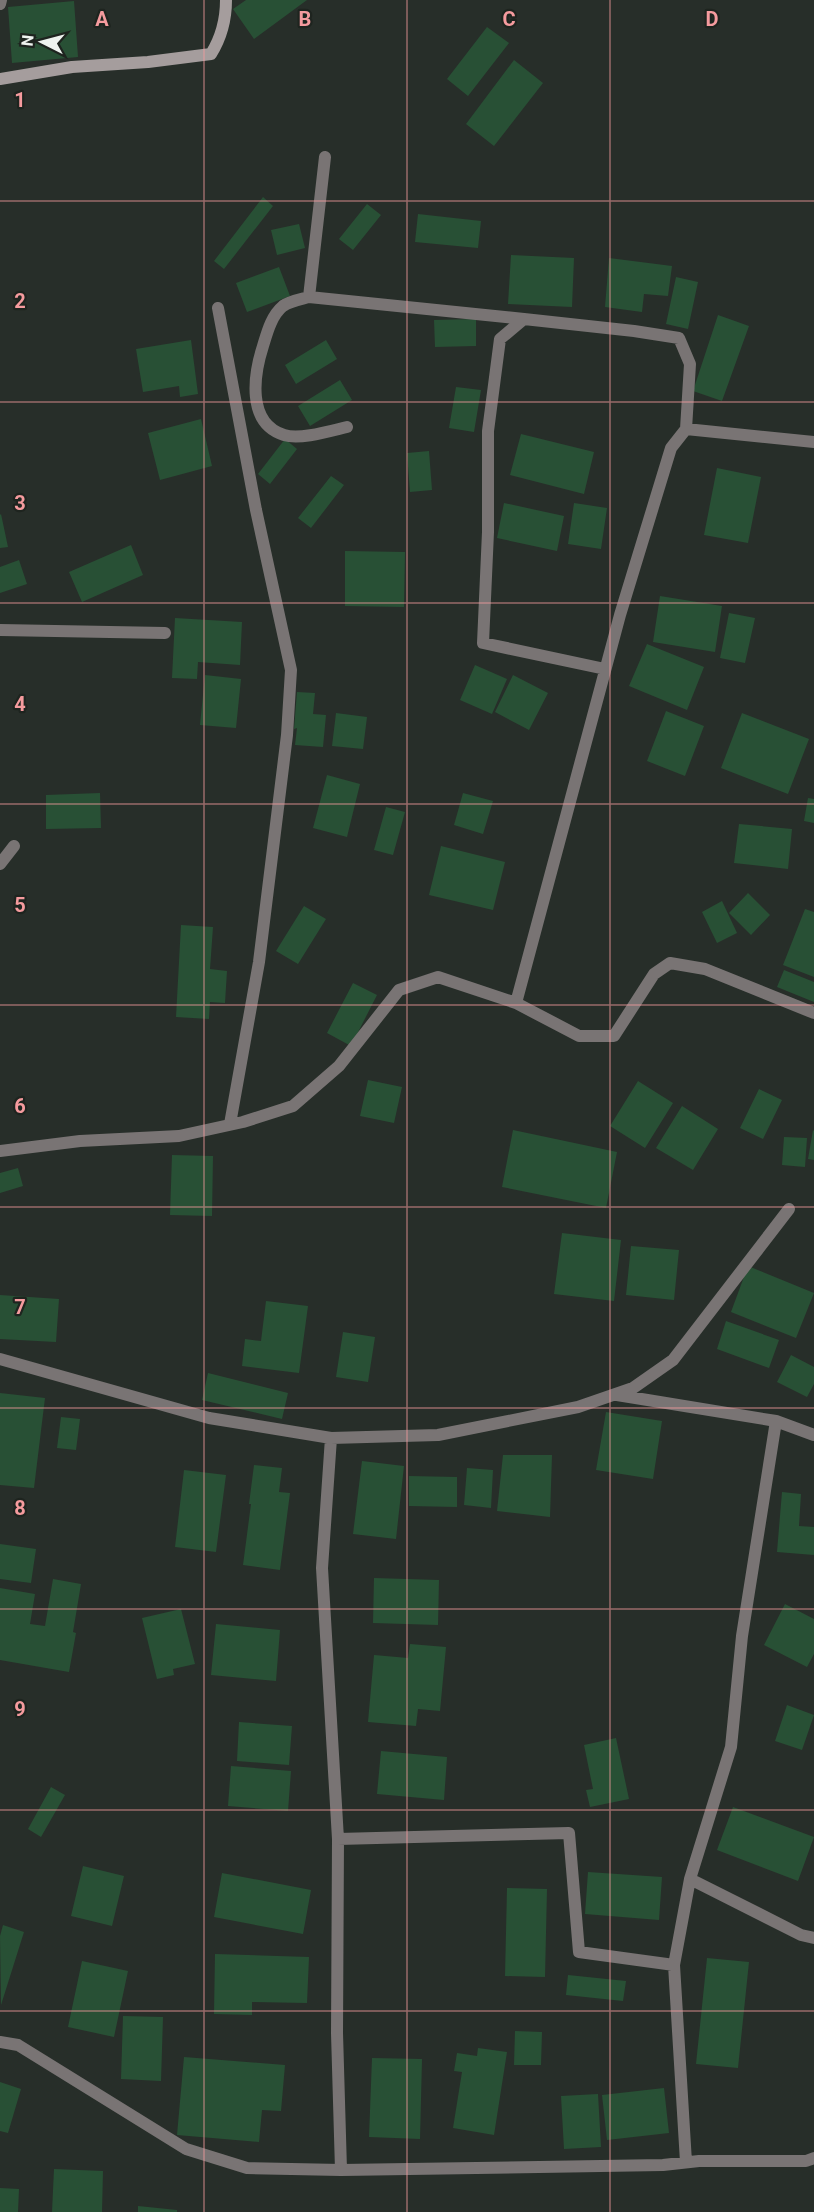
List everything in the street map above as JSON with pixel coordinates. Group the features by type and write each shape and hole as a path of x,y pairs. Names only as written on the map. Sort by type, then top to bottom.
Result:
{"street":[{"path":"0,78 72,67 148,62 211,54 218,43 226,11 226,0"},
{"path":"309,297 324,158"},
{"path":"347,427 315,435 284,435 271,427 260,414 254,390 258,359 272,320 284,306 309,297 634,330 679,338 690,364 687,429 670,448 605,669 516,1003"},
{"path":"218,308 256,510 291,670 287,735 259,962 230,1124"},
{"path":"524,319 500,339 488,431 488,532 483,643 605,669"},
{"path":"687,429 814,442"},
{"path":"0,630 165,633"},
{"path":"0,864 14,846"},
{"path":"0,1152 81,1141 179,1136 293,1106 339,1066 399,990 438,977 516,1003 579,1036 614,1036 654,974 670,963 705,969 814,1013"},
{"path":"0,1359 209,1418 331,1438 438,1435 578,1407 633,1388 673,1360 789,1209"},
{"path":"613,1394 776,1420 814,1435"},
{"path":"686,2162 674,1965 690,1879 731,1747 742,1636 776,1420"},
{"path":"331,1438 322,1568 338,1839 337,2033 341,2170"},
{"path":"338,1839 569,1833 579,1952 674,1965"},
{"path":"690,1879 801,1935 814,1938"},
{"path":"0,2042 18,2045 186,2149 247,2168 341,2170 663,2165 699,2160 806,2161 814,2158"}],"building":[{"path":"246,0 307,0 254,39 233,9"},
{"path":"74,1 78,57 12,63 8,7"},
{"path":"487,27 509,43 468,96 447,79"},
{"path":"514,60 543,83 494,146 466,124"},
{"path":"263,197 273,206 224,269 214,261"},
{"path":"367,204 381,215 353,250 339,239"},
{"path":"418,214 481,221 478,248 415,242"},
{"path":"299,224 305,248 277,255 271,230"},
{"path":"511,255 574,258 572,307 508,304"},
{"path":"609,258 672,266 668,296 644,294 642,312 605,307"},
{"path":"279,267 290,296 247,312 236,283"},
{"path":"676,277 698,282 688,329 666,324"},
{"path":"718,315 749,326 722,401 693,391"},
{"path":"476,319 476,346 435,347 434,320"},
{"path":"191,340 198,394 180,397 179,386 143,392 136,349"},
{"path":"326,340 337,359 296,384 285,365"},
{"path":"340,380 352,400 310,426 298,406"},
{"path":"456,387 481,390 474,432 449,428"},
{"path":"201,419 212,466 160,480 148,433"},
{"path":"521,434 594,452 584,494 510,475"},
{"path":"285,439 297,449 270,484 258,474"},
{"path":"429,451 432,490 410,492 407,453"},
{"path":"717,468 761,477 748,543 704,535"},
{"path":"331,476 344,485 311,528 298,518"},
{"path":"504,503 564,516 557,551 497,538"},
{"path":"574,503 607,508 601,549 568,544"},
{"path":"0,515 8,547 0,548"},
{"path":"131,545 143,575 82,602 69,572"},
{"path":"345,551 405,552 404,607 345,606"},
{"path":"19,560 27,584 0,593 0,567"},
{"path":"660,596 722,606 715,652 653,642"},
{"path":"729,613 755,618 745,663 720,658"},
{"path":"175,618 242,622 240,665 198,662 197,679 172,678"},
{"path":"647,644 704,667 687,710 629,686"},
{"path":"475,665 507,679 492,714 460,700"},
{"path":"205,675 241,679 236,728 200,725"},
{"path":"513,675 548,693 529,730 495,712"},
{"path":"297,692 315,693 313,714 326,715 323,747 295,745"},
{"path":"666,711 704,726 685,776 647,761"},
{"path":"336,713 367,717 363,749 332,746"},
{"path":"742,713 809,739 788,794 721,768"},
{"path":"327,775 360,784 347,837 313,828"},
{"path":"100,793 101,828 46,829 46,795"},
{"path":"463,793 493,801 483,834 454,825"},
{"path":"808,798 814,799 814,823 804,821"},
{"path":"386,807 405,812 393,855 374,850"},
{"path":"739,824 792,829 788,869 734,863"},
{"path":"441,846 505,862 493,910 429,895"},
{"path":"748,893 770,915 751,935 729,913"},
{"path":"722,901 737,933 717,943 702,912"},
{"path":"304,906 326,919 298,964 276,951"},
{"path":"805,909 814,912 814,977 783,965"},
{"path":"181,925 213,927 210,969 227,971 225,1003 210,1002 209,1019 176,1017"},
{"path":"784,970 814,982 814,1002 777,987"},
{"path":"353,983 377,995 351,1046 327,1033"},
{"path":"368,1080 402,1087 394,1123 360,1116"},
{"path":"638,1081 673,1103 645,1148 610,1126"},
{"path":"759,1089 782,1100 763,1139 740,1128"},
{"path":"682,1106 718,1129 693,1170 656,1148"},
{"path":"513,1130 617,1152 606,1208 502,1187"},
{"path":"814,1131 814,1160 808,1159"},
{"path":"784,1137 807,1138 805,1167 782,1165"},
{"path":"172,1155 213,1156 212,1216 170,1215"},
{"path":"18,1168 23,1186 0,1193 0,1173"},
{"path":"562,1233 621,1240 614,1301 554,1294"},
{"path":"631,1246 679,1250 674,1300 626,1295"},
{"path":"748,1266 814,1293 796,1338 731,1312"},
{"path":"0,1295 59,1299 56,1342 0,1339"},
{"path":"266,1301 308,1306 299,1373 242,1366 245,1339 261,1341"},
{"path":"726,1321 779,1340 769,1368 717,1349"},
{"path":"343,1332 375,1337 368,1382 336,1377"},
{"path":"791,1355 814,1367 814,1384 807,1397 777,1382"},
{"path":"208,1373 288,1393 282,1419 202,1400"},
{"path":"0,1393 45,1398 34,1488 0,1485"},
{"path":"606,1412 662,1421 653,1479 596,1470"},
{"path":"61,1417 80,1419 76,1450 57,1448"},
{"path":"503,1455 552,1455 550,1517 497,1511"},
{"path":"362,1461 404,1466 396,1539 353,1534"},
{"path":"254,1465 282,1468 279,1492 290,1493 280,1570 243,1565"},
{"path":"467,1468 493,1470 491,1508 464,1505"},
{"path":"184,1470 226,1475 216,1552 175,1547"},
{"path":"409,1476 457,1477 457,1507 409,1506"},
{"path":"782,1492 801,1494 799,1526 814,1527 814,1555 777,1552"},
{"path":"0,1544 36,1549 31,1583 0,1579"},
{"path":"374,1578 439,1580 438,1625 373,1623"},
{"path":"53,1579 81,1584 69,1672 0,1660 0,1588 35,1594 30,1624 45,1626"},
{"path":"785,1604 814,1619 814,1654 807,1667 764,1645"},
{"path":"181,1609 195,1664 173,1669 174,1675 157,1679 142,1618"},
{"path":"216,1624 280,1630 276,1681 211,1675"},
{"path":"410,1644 446,1647 440,1711 418,1709 416,1726 368,1722 374,1655 408,1658"},
{"path":"787,1705 814,1715 802,1750 775,1741"},
{"path":"239,1722 292,1726 289,1765 237,1761"},
{"path":"616,1738 629,1799 590,1807 586,1790 593,1789 584,1745"},
{"path":"381,1751 447,1757 444,1800 377,1794"},
{"path":"231,1766 291,1771 288,1811 228,1806"},
{"path":"51,1787 65,1795 41,1837 28,1829"},
{"path":"733,1807 814,1837 798,1881 717,1850"},
{"path":"83,1866 124,1876 112,1926 71,1916"},
{"path":"588,1872 662,1877 659,1920 585,1914"},
{"path":"222,1873 311,1890 303,1934 214,1917"},
{"path":"507,1888 547,1889 545,1977 505,1976"},
{"path":"3,1925 24,1932 1,2005 0,1936"},
{"path":"215,1954 309,1957 307,2003 252,2002 252,2015 214,2014"},
{"path":"707,1958 749,1962 738,2068 696,2064"},
{"path":"82,1961 128,1971 114,2037 68,2027"},
{"path":"568,1975 626,1981 623,2001 566,1995"},
{"path":"123,2016 163,2017 161,2081 121,2079"},
{"path":"515,2031 542,2032 541,2065 514,2065"},
{"path":"478,2048 507,2052 494,2135 453,2128 462,2072 454,2071 457,2053 477,2056"},
{"path":"184,2057 285,2065 281,2111 262,2110 259,2142 177,2135"},
{"path":"372,2058 422,2059 420,2139 369,2137"},
{"path":"0,2082 21,2089 8,2133 0,2131"},
{"path":"664,2088 669,2133 607,2140 602,2095"},
{"path":"598,2094 601,2147 564,2149 561,2096"},
{"path":"54,2169 103,2171 102,2212 52,2212"},
{"path":"0,2188 19,2189 18,2212 0,2212"},
{"path":"138,2206 177,2210 177,2212 138,2212"}]}
